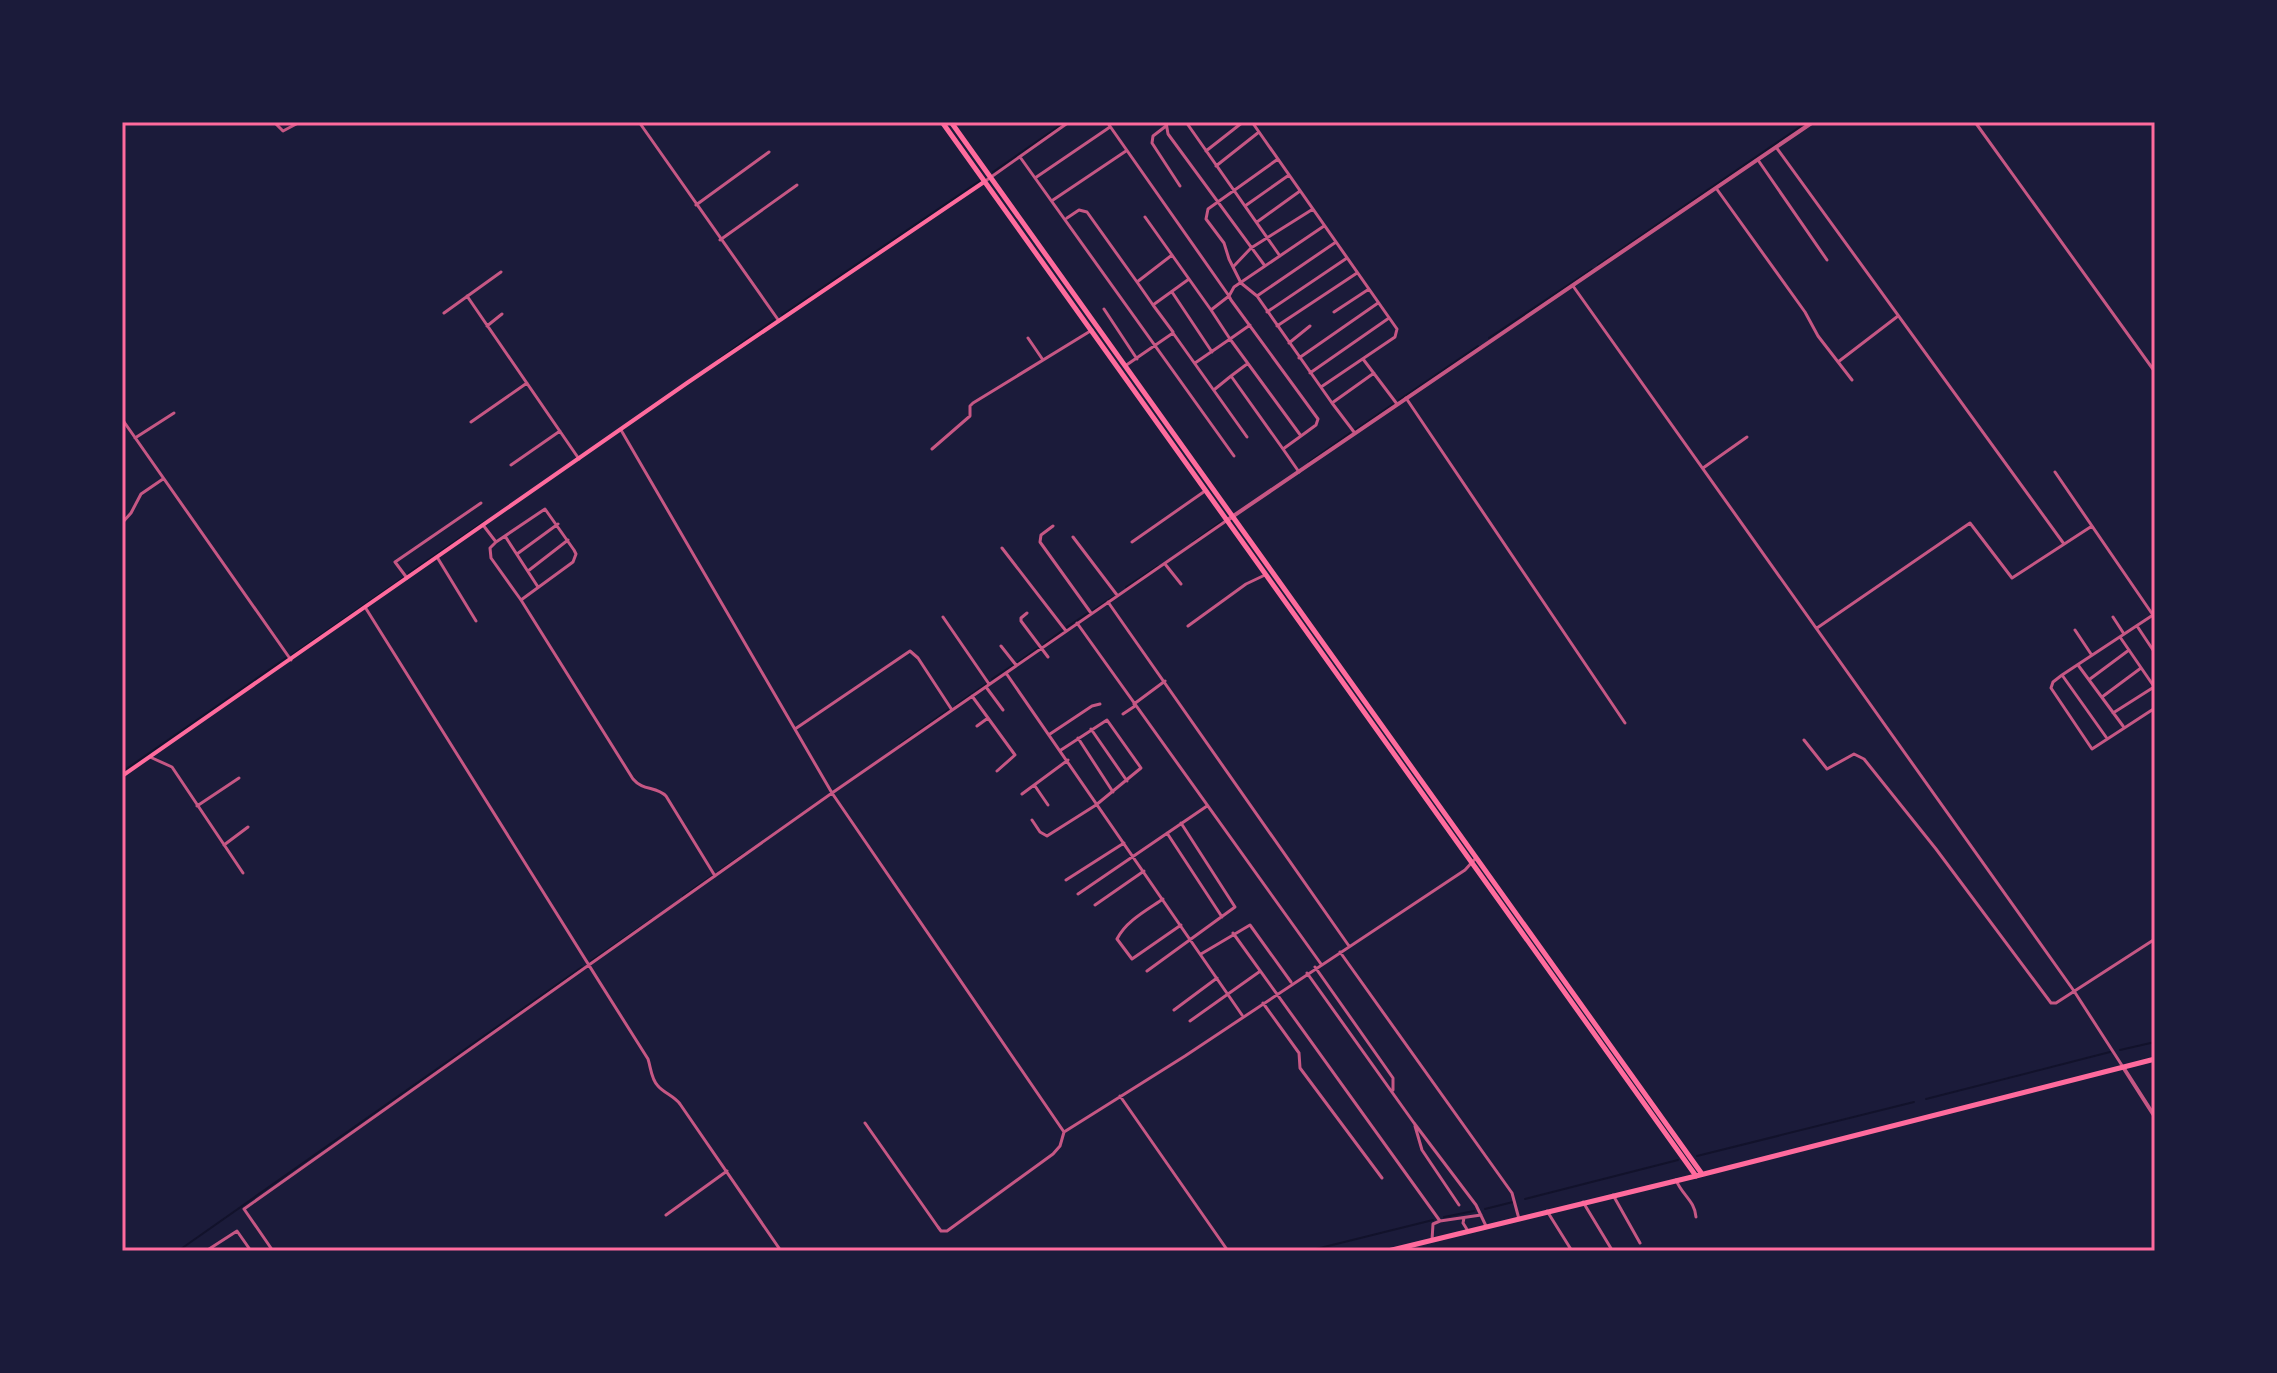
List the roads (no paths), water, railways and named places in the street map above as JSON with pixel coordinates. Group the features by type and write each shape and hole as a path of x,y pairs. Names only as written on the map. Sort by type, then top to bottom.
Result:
{"main road":[{"path":"942,122 1125,366 1473,862"},
{"path":"951,122 987,180 1226,521 1699,1175"},
{"path":"122,776 987,180"},
{"path":"1388,1251 2155,1059"}],"street":[{"path":"274,122 283,131 300,122"},
{"path":"639,122 779,321"},
{"path":"987,180 1069,122"},
{"path":"1107,122 1318,419 1316,425 1283,449"},
{"path":"1186,122 1280,256"},
{"path":"1206,151 1243,122"},
{"path":"1252,122 1397,329 1397,334 1321,387"},
{"path":"273,1251 244,1209 1091,613 1813,122"},
{"path":"1975,122 2155,372"},
{"path":"1166,124 1153,136 1152,143 1180,186"},
{"path":"1166,124 1168,134 1265,266"},
{"path":"1035,178 1110,127"},
{"path":"1216,166 1259,132"},
{"path":"1776,147 2064,544"},
{"path":"1052,201 1126,151"},
{"path":"696,205 769,152"},
{"path":"1020,157 1234,456"},
{"path":"1278,159 1208,209 1205,216 1224,243 1241,283 1257,296 1354,432"},
{"path":"1758,160 1827,260"},
{"path":"1245,206 1289,175"},
{"path":"720,240 797,185"},
{"path":"1716,188 1852,380"},
{"path":"1257,222 1300,191"},
{"path":"1233,267 1251,248 1313,209"},
{"path":"1066,219 1079,210 1087,212 1247,437"},
{"path":"1145,217 1301,436"},
{"path":"1211,310 1229,296 1231,290 1324,226"},
{"path":"1257,296 1336,242"},
{"path":"1137,282 1172,255"},
{"path":"1267,312 1347,258"},
{"path":"444,313 501,272"},
{"path":"1277,326 1357,273"},
{"path":"1153,305 1189,279"},
{"path":"1573,286 2074,991 2155,1117"},
{"path":"1334,312 1369,289"},
{"path":"1172,292 1213,352"},
{"path":"467,296 579,459"},
{"path":"1299,358 1379,302"},
{"path":"1104,309 1137,359"},
{"path":"487,326 502,314"},
{"path":"1838,362 1898,316"},
{"path":"1310,373 1390,318"},
{"path":"1195,363 1250,325"},
{"path":"1289,343 1310,326"},
{"path":"932,449 970,416 973,403 1092,330"},
{"path":"1125,366 1173,333"},
{"path":"1028,338 1043,360"},
{"path":"1363,358 1397,404"},
{"path":"1215,389 1249,363"},
{"path":"1332,403 1374,373"},
{"path":"1231,376 1299,472"},
{"path":"471,422 527,383"},
{"path":"1406,398 1625,723"},
{"path":"135,438 174,413"},
{"path":"122,419 291,660"},
{"path":"621,430 832,793 1064,1132"},
{"path":"511,465 560,431"},
{"path":"1703,468 1747,437"},
{"path":"2055,472 2154,617 2062,675 2051,684 2052,691 2094,749 2155,708"},
{"path":"122,523 141,494 163,479"},
{"path":"1132,542 1205,491"},
{"path":"408,578 395,562 481,503"},
{"path":"521,600 573,562 576,554 545,509 496,542 490,548 491,558 521,600 633,779 642,787 656,788 666,796 715,876"},
{"path":"1817,628 1970,523 2012,578 2092,526"},
{"path":"517,554 558,524"},
{"path":"483,525 496,542"},
{"path":"1053,526 1041,535 1040,542 1091,613"},
{"path":"505,536 539,588"},
{"path":"1073,537 1117,595"},
{"path":"528,571 568,540"},
{"path":"1002,548 1066,631"},
{"path":"437,557 476,621"},
{"path":"1165,564 1181,584"},
{"path":"1188,626 1248,582 1265,575"},
{"path":"1108,602 1349,946"},
{"path":"365,607 646,1056 658,1088 674,1096 781,1251"},
{"path":"1027,613 1021,621 1048,657"},
{"path":"943,617 1003,710"},
{"path":"2113,617 2129,650 2154,688 2113,713"},
{"path":"1077,623 1321,964"},
{"path":"2137,626 2155,653"},
{"path":"2075,630 2092,655"},
{"path":"1001,646 1016,665"},
{"path":"2089,680 2129,650"},
{"path":"795,729 910,651 918,658 952,710"},
{"path":"2078,665 2124,727"},
{"path":"2102,697 2141,668"},
{"path":"1006,673 1243,1017"},
{"path":"2062,675 2107,739"},
{"path":"1123,714 1165,681"},
{"path":"972,696 1015,755 997,771"},
{"path":"1050,734 1092,706 1100,704"},
{"path":"977,726 988,718"},
{"path":"1032,820 1047,836 1096,805 1141,767 1109,721 1105,720 1061,750"},
{"path":"1091,729 1127,781"},
{"path":"1078,738 1113,792"},
{"path":"1804,740 1827,769 1833,769 1854,754 1864,759 1936,849 2049,1002 2056,1003 2155,939"},
{"path":"150,757 172,767 243,873"},
{"path":"1022,794 1068,760"},
{"path":"197,806 239,778"},
{"path":"1035,786 1048,805"},
{"path":"1078,894 1207,806"},
{"path":"1147,971 1235,905 1181,823"},
{"path":"224,845 248,827"},
{"path":"1167,833 1222,917"},
{"path":"1066,880 1124,843"},
{"path":"865,1123 938,1227 944,1231 1053,1154 1060,1146 1064,1132 1243,1017 1473,862"},
{"path":"1095,905 1144,871"},
{"path":"1163,899 1120,933 1117,939 1119,944 1131,959 1181,925"},
{"path":"1201,954 1246,926 1253,927 1292,983"},
{"path":"1233,933 1440,1221"},
{"path":"1340,952 1512,1193 1519,1219"},
{"path":"1315,967 1393,1078 1393,1091"},
{"path":"1190,1021 1260,972"},
{"path":"1307,973 1430,1142 1486,1226"},
{"path":"1174,1010 1217,978"},
{"path":"1263,1003 1299,1053 1300,1068 1382,1178"},
{"path":"1120,1096 1228,1251"},
{"path":"1414,1123 1422,1150 1459,1205"},
{"path":"1422,1150 1430,1142"},
{"path":"666,1215 727,1171"},
{"path":"1676,1180 1695,1206 1696,1217"},
{"path":"1613,1195 1640,1243"},
{"path":"1583,1202 1612,1250"},
{"path":"1547,1211 1572,1251"},
{"path":"1432,1240 1433,1224 1481,1215"},
{"path":"1464,1218 1463,1223 1468,1231"},
{"path":"206,1251 237,1231 249,1250"}],"waterway":[{"path":"993,172 1065,122"},
{"path":"1598,265 1807,122"},
{"path":"782,315 981,180"},
{"path":"1489,338 1592,269"},
{"path":"719,359 774,320"},
{"path":"1399,400 1478,346"},
{"path":"1355,430 1393,404"},
{"path":"1309,462 1350,433"},
{"path":"409,573 485,521"},
{"path":"1193,542 1221,522"},
{"path":"1126,587 1158,566"},
{"path":"292,655 403,578"},
{"path":"1092,611 1113,597"},
{"path":"1067,627 1088,613"},
{"path":"1044,644 1063,630"},
{"path":"1018,662 1038,648"},
{"path":"122,772 286,658"},
{"path":"992,679 1013,665"},
{"path":"956,705 986,684"},
{"path":"900,744 948,710"},
{"path":"719,871 745,853"},
{"path":"683,896 712,876"},
{"path":"591,961 652,919"},
{"path":"178,1251 582,967"},
{"path":"2120,1050 2155,1042"},
{"path":"1926,1099 2110,1052"},
{"path":"1697,1156 1914,1102"},
{"path":"1525,1199 1678,1160"},
{"path":"1485,1209 1513,1202"},
{"path":"1444,1217 1474,1211"},
{"path":"1308,1251 1433,1220"}]}
